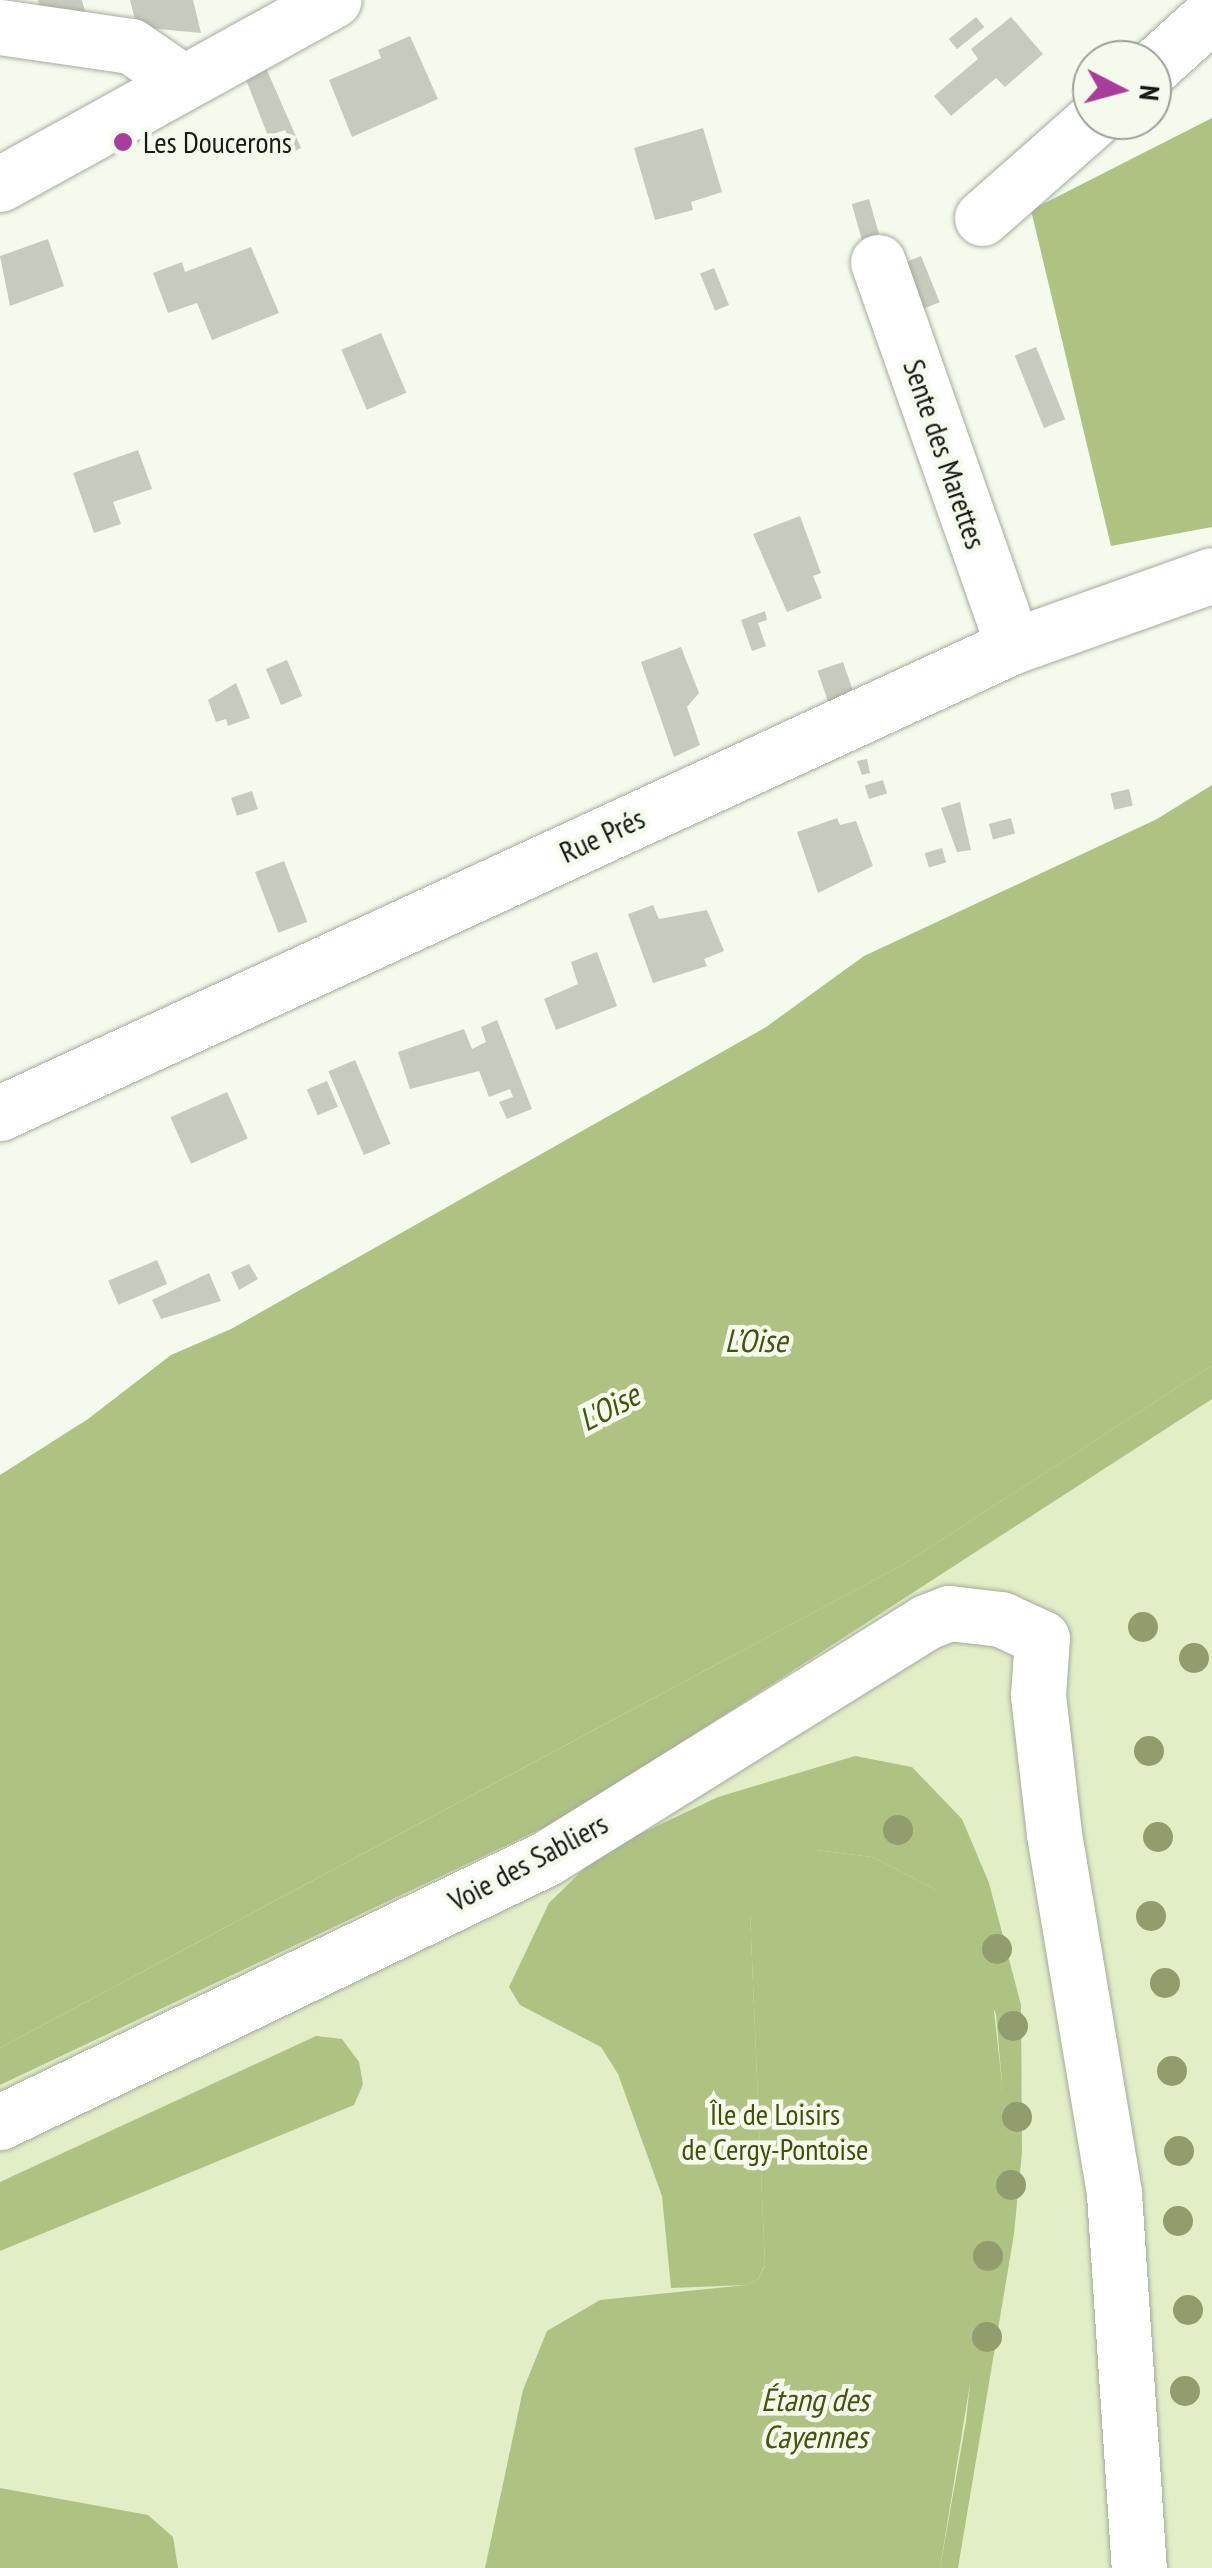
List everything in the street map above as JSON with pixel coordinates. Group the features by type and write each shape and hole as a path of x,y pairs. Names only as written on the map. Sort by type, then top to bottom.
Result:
{"street":[{"path":"0,184 334,0"},
{"path":"1172,50 1212,14"},
{"path":"0,28 131,46 183,82"},
{"path":"982,218 1072,139"},
{"name":"Sente des Marettes","path":"878,262 1013,646"},
{"name":"Rue Prés","path":"0,1113 1013,646 1212,575"},
{"name":"Voie des Sabliers","path":"0,2122 547,1858 926,1622 979,1613 1042,1638 1038,1695 1054,1834 1114,2194 1140,2568"}],"green space":[{"name":"Île de Loisirs de Cergy-Pontoise","path":"1212,1365 1212,2568 0,2568 0,2048 697,1678"}],"shaded area":[{"path":"1212,118 1212,527 1111,546 1031,210"},
{"path":"1212,1365 1212,1399 568,1816 0,2085 0,2048 904,1564"},
{"path":"855,1756 912,1767 962,1819 989,1883 1021,2005 1022,2152 1014,2234 958,2568 940,2568 966,2421 1002,2083 996,2014 935,1889 872,1857 815,1850 750,1912 765,2265 758,2279 746,2285 671,2288 662,2196 618,2074 601,2047 520,2005 509,1987 549,1903 600,1853 718,1797"},
{"path":"316,2036 342,2039 359,2062 363,2084 354,2105 0,2251 0,2182"},
{"path":"0,2488 148,2515 173,2537 178,2568 0,2568"}],"water":[{"name":"L’Oise","path":"1212,785 1212,1365 904,1564 0,2048 0,1475 88,1419 171,1355 231,1329 766,1027 864,956 1157,819"},
{"name":"Étang des Cayennes","path":"815,1850 872,1857 935,1889 955,1909 990,1975 1002,2083 990,2261 940,2568 485,2568 523,2390 547,2331 600,2300 746,2285 758,2279 765,2266 750,1912 757,1889 774,1868"}],"building":[{"path":"38,0 82,0 87,19 41,12"},
{"path":"130,0 193,0 201,33 137,27"},
{"path":"976,17 984,27 957,49 949,39"},
{"path":"1011,17 1043,54 1005,87 996,78 951,116 934,96 978,59 971,49"},
{"path":"410,36 438,99 352,137 329,80 381,58 378,50"},
{"path":"266,68 301,148 295,151 285,130 268,136 245,77"},
{"path":"703,128 722,192 691,202 693,210 655,220 634,148"},
{"path":"869,199 882,243 864,248 852,204"},
{"path":"48,239 64,286 10,306 0,256"},
{"path":"251,247 279,313 212,340 197,303 168,313 153,273 182,262 185,272"},
{"path":"921,256 940,302 919,311 901,264"},
{"path":"714,268 729,305 715,311 700,274"},
{"path":"381,333 406,393 367,410 341,350"},
{"path":"1036,347 1065,419 1044,428 1015,356"},
{"path":"138,450 152,489 113,502 121,524 94,533 73,473"},
{"path":"800,516 821,573 813,576 822,598 787,612 753,534"},
{"path":"765,611 767,620 758,623 766,646 752,651 741,620"},
{"path":"681,647 699,693 687,707 700,745 674,757 641,662"},
{"path":"287,660 302,696 281,705 266,669"},
{"path":"843,662 857,702 831,711 817,671"},
{"path":"236,683 250,718 228,726 226,719 216,722 208,700"},
{"path":"867,759 870,773 862,775 857,761"},
{"path":"883,780 887,793 869,799 865,786"},
{"path":"1129,789 1133,806 1114,810 1110,793"},
{"path":"252,791 258,809 237,816 231,798"},
{"path":"960,802 971,850 957,852 941,808"},
{"path":"837,818 840,825 856,821 873,866 818,893 797,832"},
{"path":"1011,818 1015,833 993,839 989,824"},
{"path":"942,848 946,862 929,867 925,853"},
{"path":"284,861 307,922 278,933 255,872"},
{"path":"653,905 659,919 707,910 724,951 704,959 707,966 653,983 628,914"},
{"path":"597,952 617,1006 556,1030 544,999 578,984 571,962"},
{"path":"497,1020 532,1109 507,1119 499,1102 513,1097 510,1089 489,1097 479,1071 410,1089 398,1052 464,1029 472,1049 486,1042 481,1027"},
{"path":"355,1060 391,1144 364,1155 328,1071"},
{"path":"327,1081 338,1107 318,1115 307,1090"},
{"path":"227,1092 248,1139 191,1164 170,1117"},
{"path":"157,1260 167,1284 118,1305 108,1281"},
{"path":"249,1264 258,1279 239,1290 231,1272"},
{"path":"209,1273 221,1301 161,1319 152,1300"}],"place":[{"name":"Les Doucerons","path":"123,142"}],"water label":[{"name":"L'Oise","path":"609,1407"}]}
